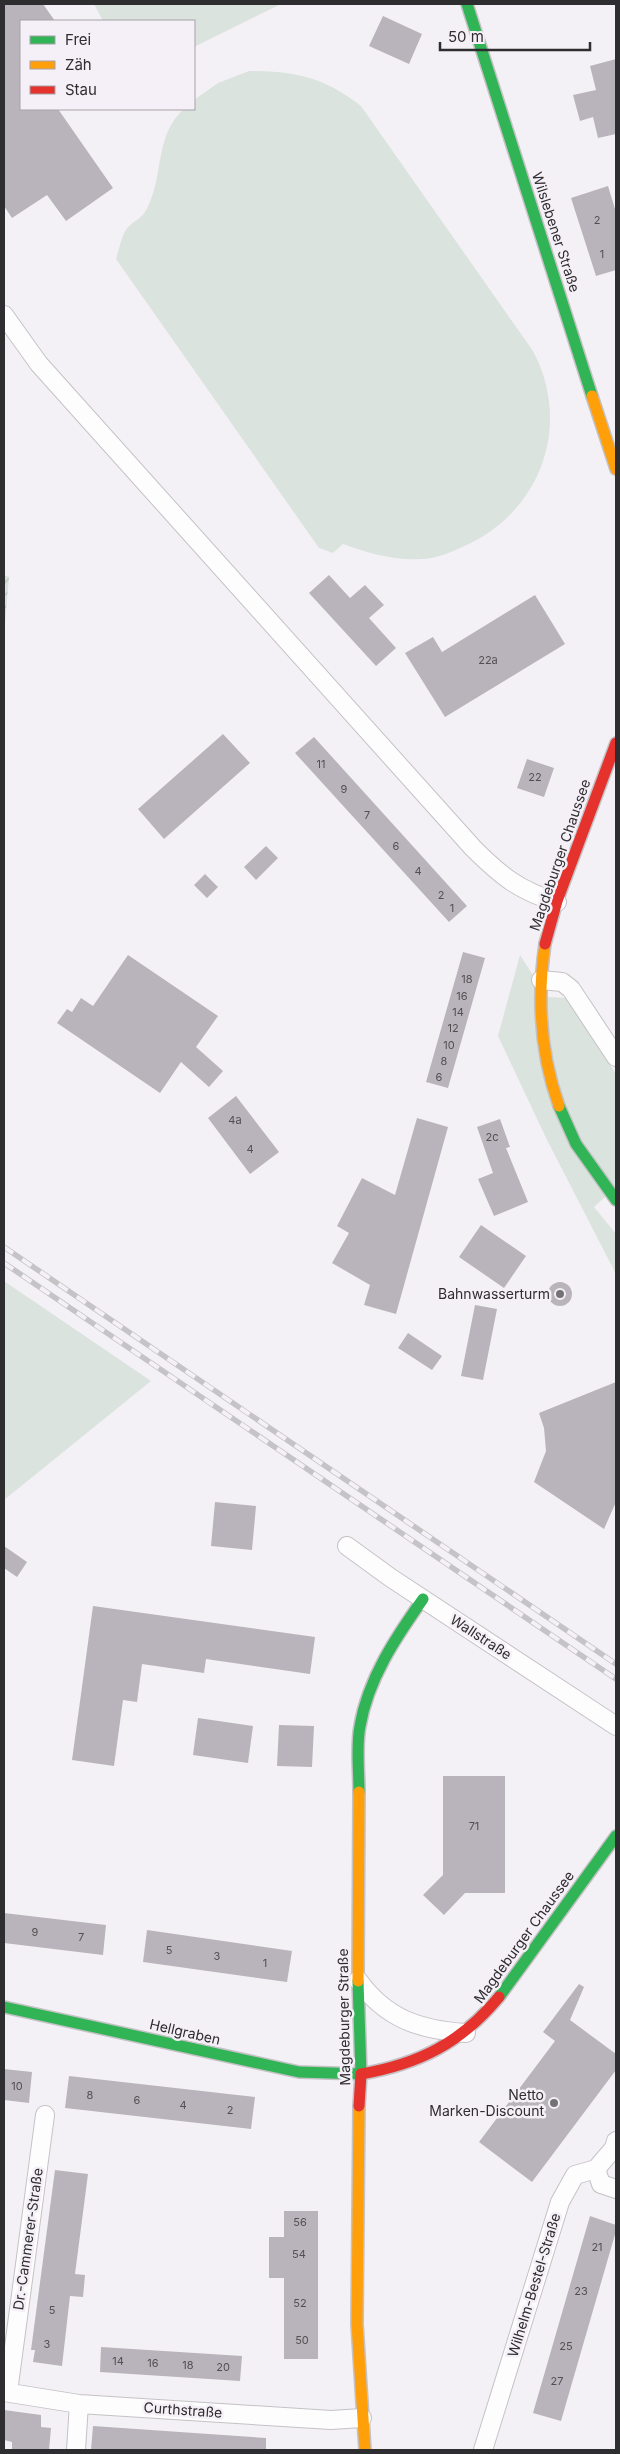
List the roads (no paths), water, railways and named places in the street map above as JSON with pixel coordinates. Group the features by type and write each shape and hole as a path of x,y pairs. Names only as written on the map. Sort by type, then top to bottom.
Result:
{"street":[{"name":"Wilslebener Straße","path":"467,4 616,469"},
{"path":"4,315 38,364 473,848 513,884 535,896 557,902"},
{"name":"Magdeburger Chaussee","path":"616,743 557,902 546,938 541,980 543,1040 547,1068 557,1100 570,1134 598,1177 616,1200"},
{"path":"541,980 562,982 571,988 616,1056"},
{"name":"Wallstraße","path":"347,1546 423,1599 616,1726"},
{"name":"Magdeburger Straße","path":"366,2450 362,2418 357,2303 358,2124 361,2074 358,1980 359,1728 364,1701 374,1678 423,1599"},
{"name":"Magdeburger Chaussee","path":"361,2074 397,2067 420,2059 466,2033 490,2010 509,1986 616,1836"},
{"path":"358,1980 376,2001 402,2020 429,2029 466,2033"},
{"name":"Hellgraben","path":"4,2007 299,2072 361,2074"},
{"name":"Dr.-Cammerer-Straße","path":"6,2392 45,2115"},
{"path":"616,2141 614,2148 596,2169 601,2184 616,2189"},
{"name":"Wilhelm-Bestel-Straße","path":"482,2450 560,2202 575,2175 596,2169"},
{"name":"Curthstraße","path":"6,2392 79,2404 331,2420 362,2418"},
{"path":"76,2450 79,2404"}],"railway":[{"path":"4,1247 616,1664"},
{"path":"4,1263 616,1679"}],"place":[{"name":"Bahnwasserturm","path":"560,1294"},
{"name":"Netto Marken-Discount","path":"554,2103"}]}
